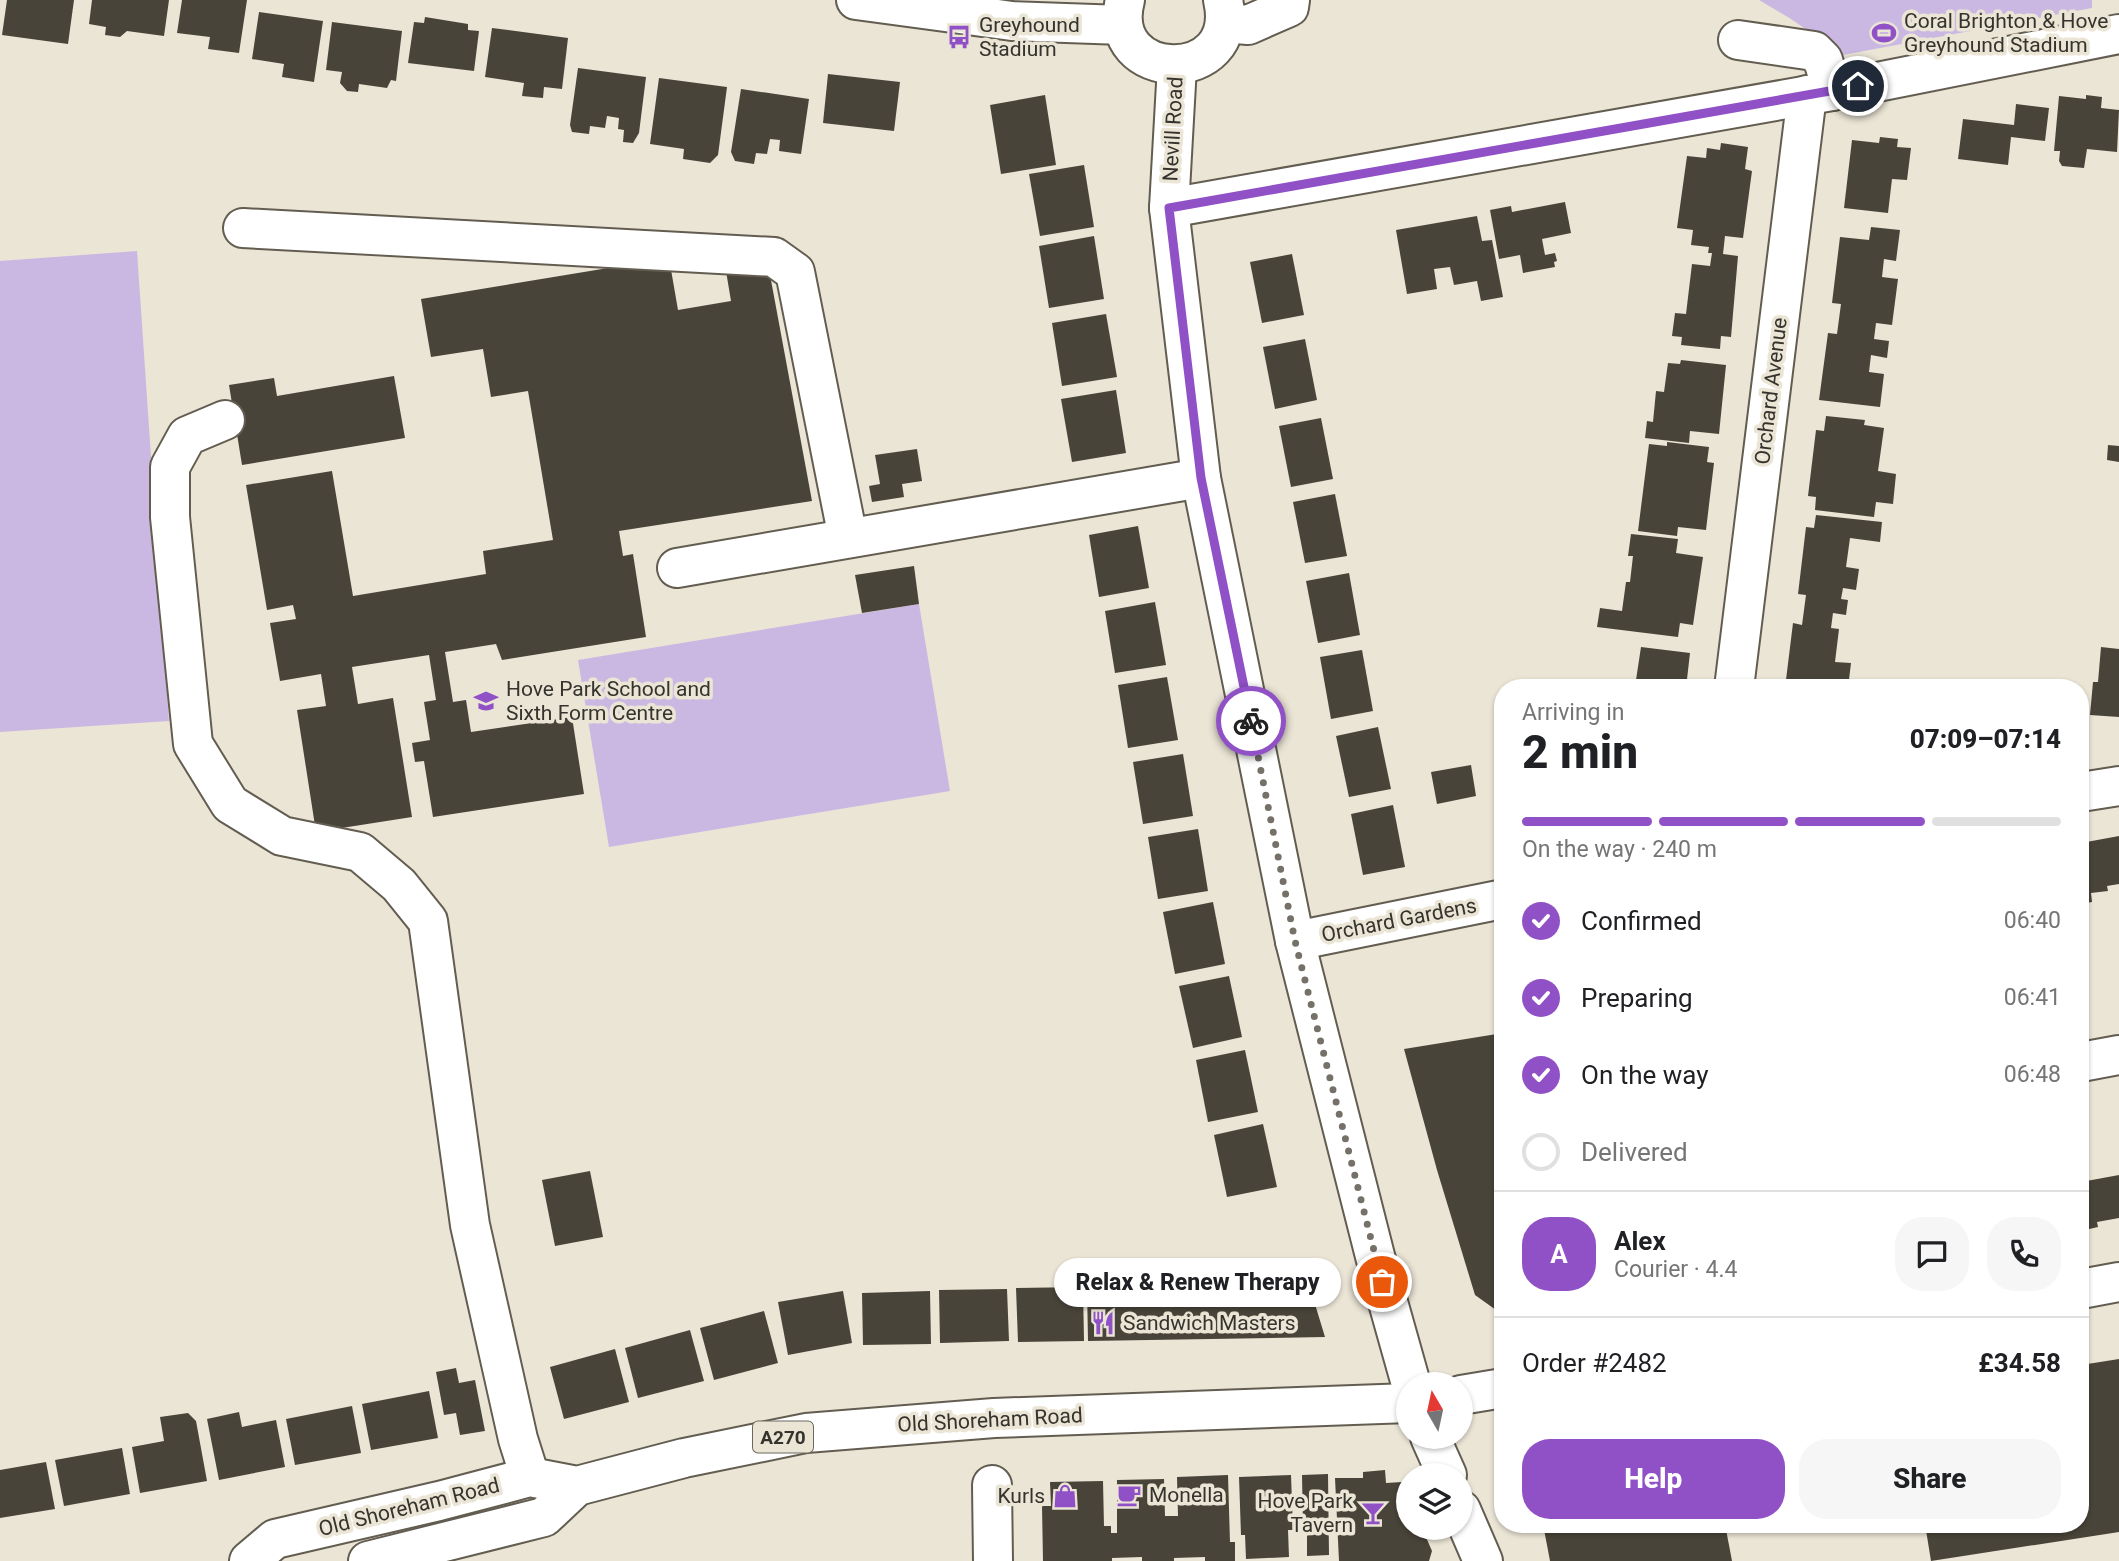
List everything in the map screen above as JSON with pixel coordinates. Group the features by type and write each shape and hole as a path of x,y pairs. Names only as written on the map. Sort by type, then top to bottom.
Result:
{"main road":[{"path":"856,0 1012,21 1124,12"},
{"path":"1224,11 1248,25 1289,7 1290,0"},
{"name":"Nevill Road","path":"1124,12 1130,42 1142,55 1159,64 1177,66 1194,62 1209,53 1219,39 1224,11"},
{"path":"1169,208 1820,93 2119,34"},
{"path":"1738,40 1814,51 1823,60 1820,93"},
{"name":"Nevill Road","path":"1177,66 1169,208 1201,478 1295,941 1375,1256 1408,1372"},
{"name":"Orchard Avenue","path":"1735,679 1820,93"},
{"path":"243,228 774,257 795,272 848,538"},
{"path":"225,420 187,436 170,467 170,517 193,744 230,804 282,836 360,852 399,885 428,921 470,1225 518,1439 530,1477"},
{"path":"677,568 1201,478"},
{"path":"2089,791 2119,786"},
{"name":"Orchard Gardens","path":"1295,941 1494,901"},
{"path":"2089,1061 2119,1055"},
{"path":"2089,1288 2119,1282"},
{"path":"1474,1393 1494,1390"},
{"name":"Old Shoreham Road","path":"249,1561 275,1539 530,1477 577,1486 684,1458 806,1433 994,1418 1396,1403"},
{"path":"992,1485 993,1561"},
{"name":"Old Shoreham Road","path":"372,1561 544,1517 577,1486"},
{"path":"369,1518 372,1561"},
{"path":"1473,1538 1483,1561"}],"shaded area":[{"name":"Coral Brighton & Hove Greyhound Stadium","path":"1759,0 2092,0 2092,8 1843,55"},
{"path":"137,251 169,721 0,732 0,261"},
{"path":"919,604 950,791 609,847 578,660"}],"building":[{"path":"7,0 74,0 68,44 2,35"},
{"path":"92,0 169,0 164,36 127,31 120,37 105,35 106,27 89,24"},
{"path":"182,0 247,0 239,53 208,49 210,37 177,33"},
{"path":"259,12 323,21 314,82 282,77 284,64 252,59"},
{"path":"425,17 468,24 468,30 479,31 474,71 408,63 414,22 424,23"},
{"path":"332,22 402,31 396,81 391,80 387,88 359,84 358,92 347,91 340,83 342,72 326,70"},
{"path":"492,28 568,38 562,89 544,87 543,98 522,96 524,83 485,77"},
{"path":"578,68 646,77 639,133 633,143 623,142 624,130 618,129 619,118 607,116 605,128 590,126 589,134 572,132 570,125"},
{"path":"828,74 900,82 894,131 823,123"},
{"path":"659,78 727,87 718,155 710,163 683,159 684,149 650,144"},
{"path":"741,89 809,99 801,154 779,151 780,140 770,139 767,154 756,153 754,164 735,161 731,152"},
{"path":"1045,95 1056,165 1001,174 990,105"},
{"path":"2086,95 2102,97 2101,108 2119,110 2117,152 2087,149 2084,168 2062,166 2059,161 2060,151 2054,151 2059,96 2086,99"},
{"path":"2016,104 2049,108 2045,141 2011,137 2008,165 1958,159 1963,119 2014,125"},
{"path":"1880,137 1898,139 1897,147 1911,148 1907,180 1892,179 1888,213 1844,208 1852,140 1879,143"},
{"path":"1721,143 1748,147 1745,169 1752,171 1743,238 1725,236 1723,254 1738,256 1731,337 1721,336 1720,349 1681,345 1682,337 1672,336 1675,313 1686,314 1692,264 1710,266 1712,253 1708,253 1709,247 1691,245 1693,230 1677,228 1687,156 1706,158 1707,148 1720,150"},
{"path":"1084,165 1094,227 1040,236 1029,174"},
{"path":"1565,202 1571,233 1542,239 1545,255 1555,253 1555,267 1523,273 1520,255 1499,259 1490,210 1511,206 1512,212"},
{"path":"1477,216 1482,241 1492,240 1503,297 1481,301 1477,281 1454,285 1450,267 1434,269 1437,289 1407,294 1396,230"},
{"path":"1871,227 1900,230 1896,261 1884,259 1882,277 1898,279 1892,325 1876,323 1874,339 1889,341 1887,358 1871,355 1869,372 1884,374 1880,407 1819,400 1828,333 1837,334 1841,304 1832,303 1840,237 1869,240"},
{"path":"1094,236 1104,299 1049,308 1039,246"},
{"path":"1292,254 1304,315 1262,323 1250,262"},
{"path":"669,258 678,310 731,301 726,271 768,264 812,501 619,531 623,556 633,554 646,637 502,660 496,644 445,652 453,702 466,700 471,732 572,717 584,794 433,817 424,761 415,762 412,743 430,740 424,702 436,700 429,655 352,667 358,704 393,698 412,817 316,832 297,710 326,706 321,674 280,681 270,623 296,619 293,605 267,610 246,485 332,471 353,596 486,574 483,551 553,540 528,391 491,397 483,349 431,357 421,299"},
{"path":"1106,314 1117,377 1062,386 1052,323"},
{"path":"1305,339 1317,400 1275,409 1263,347"},
{"path":"1681,360 1726,365 1719,434 1690,431 1689,443 1645,438 1647,421 1653,422 1656,391 1664,392 1668,363 1680,364"},
{"path":"394,376 405,438 242,465 229,385 274,378 277,396"},
{"path":"1116,390 1126,453 1072,462 1061,399"},
{"path":"1826,416 1865,420 1864,425 1884,428 1878,471 1896,474 1893,504 1876,502 1874,517 1815,510 1816,497 1808,496 1816,430 1824,431"},
{"path":"1321,418 1333,479 1291,487 1279,426"},
{"path":"1667,442 1709,447 1707,462 1714,463 1706,530 1678,527 1677,536 1638,531 1649,444 1667,446"},
{"path":"2108,445 2119,446 2119,462 2107,460"},
{"path":"917,449 922,481 902,484 904,497 872,502 869,486 880,484 875,455"},
{"path":"1335,494 1347,556 1305,563 1293,502"},
{"path":"1816,515 1882,522 1880,542 1850,538 1846,567 1859,569 1856,590 1843,588 1841,599 1848,600 1846,615 1833,613 1831,628 1839,629 1835,662 1851,663 1849,679 1786,679 1793,623 1802,625 1806,595 1798,594 1806,527 1814,528"},
{"path":"1138,526 1149,588 1099,597 1089,535"},
{"path":"1631,534 1678,539 1676,553 1703,557 1693,625 1680,623 1678,637 1597,627 1600,608 1622,611 1626,582 1630,582 1633,556 1628,556"},
{"path":"914,566 919,604 862,613 855,575"},
{"path":"1349,573 1360,635 1318,643 1306,581"},
{"path":"1155,602 1166,665 1115,673 1105,611"},
{"path":"1641,647 1690,653 1687,679 1636,679"},
{"path":"2101,647 2119,649 2119,717 2090,715 2093,682 2098,682"},
{"path":"1362,650 1373,711 1331,719 1320,657"},
{"path":"1167,677 1178,740 1128,748 1118,685"},
{"path":"1378,727 1391,789 1349,797 1336,736"},
{"path":"1183,754 1193,816 1143,824 1133,762"},
{"path":"1471,765 1476,796 1437,804 1431,772"},
{"path":"1393,805 1405,867 1363,875 1351,814"},
{"path":"1198,829 1208,891 1158,899 1148,837"},
{"path":"2119,836 2119,884 2107,886 2108,891 2091,893 2092,902 2089,903 2089,842"},
{"path":"1213,902 1225,964 1175,974 1163,912"},
{"path":"1229,976 1242,1037 1193,1048 1179,986"},
{"path":"1494,1034 1494,1309 1475,1295 1404,1049"},
{"path":"1245,1050 1258,1112 1208,1122 1196,1060"},
{"path":"1263,1124 1277,1187 1227,1197 1214,1135"},
{"path":"590,1171 603,1237 555,1246 542,1180"},
{"path":"2119,1175 2119,1218 2097,1222 2098,1227 2089,1229 2089,1181"},
{"path":"1304,1268 1325,1337 1088,1341 1087,1287 1094,1287 1094,1274 1137,1273 1137,1286 1152,1286 1151,1273 1193,1272 1194,1287 1208,1286 1208,1271 1252,1270 1252,1283 1259,1284 1265,1283 1264,1269"},
{"path":"1083,1287 1084,1341 1018,1342 1016,1288"},
{"path":"1007,1289 1009,1341 940,1343 939,1290"},
{"path":"843,1291 852,1343 788,1355 778,1302"},
{"path":"930,1291 931,1344 863,1345 862,1293"},
{"path":"764,1311 778,1363 714,1380 700,1328"},
{"path":"690,1330 704,1381 638,1398 625,1348"},
{"path":"615,1349 629,1402 564,1419 550,1367"},
{"path":"2119,1359 2119,1532 1931,1561 1926,1533 2089,1533 2089,1364"},
{"path":"456,1368 459,1383 475,1380 485,1431 460,1435 456,1413 444,1415 436,1372"},
{"path":"429,1391 438,1438 371,1450 362,1404"},
{"path":"352,1406 361,1453 295,1465 286,1419"},
{"path":"239,1412 242,1427 276,1420 285,1467 219,1480 207,1419"},
{"path":"188,1413 196,1421 207,1481 140,1493 132,1447 164,1441 160,1417"},
{"path":"122,1448 130,1494 64,1506 55,1460"},
{"path":"46,1462 55,1509 0,1518 0,1470"},
{"name":"Hove Park Tavern","path":"1385,1470 1386,1483 1396,1482 1396,1540 1427,1540 1432,1551 1429,1561 1339,1561 1335,1478 1363,1478 1363,1472"},
{"path":"1328,1474 1329,1555 1307,1556 1307,1531 1303,1531 1302,1475"},
{"path":"1228,1475 1230,1542 1235,1542 1235,1561 1205,1561 1205,1557 1142,1561 1142,1557 1112,1558 1112,1561 1043,1561 1042,1506 1051,1506 1050,1482 1103,1481 1104,1526 1111,1526 1111,1533 1117,1533 1117,1480 1164,1479 1165,1516 1178,1516 1177,1477"},
{"path":"1291,1475 1293,1530 1288,1530 1289,1557 1246,1559 1245,1535 1241,1535 1239,1477"},
{"path":"1545,1533 1727,1533 1732,1561 1550,1561"}],"way so far":[{"path":"1251,721 1295,941 1382,1282"}],"place":[{"name":"Coral Brighton & Hove Greyhound Stadium","path":"1884,33"},
{"name":"Greyhound Stadium","path":"959,37"},
{"name":"Hove Park School and Sixth Form Centre","path":"486,701"},
{"name":"Relax & Renew Therapy","path":"1382,1282"},
{"name":"Sandwich Masters","path":"1103,1323"},
{"name":"Monella","path":"1129,1495"},
{"name":"Kurls","path":"1065,1496"},
{"name":"Hove Park Tavern","path":"1373,1513"}],"route":[{"path":"1251,721 1201,478 1169,208 1858,86"}]}
